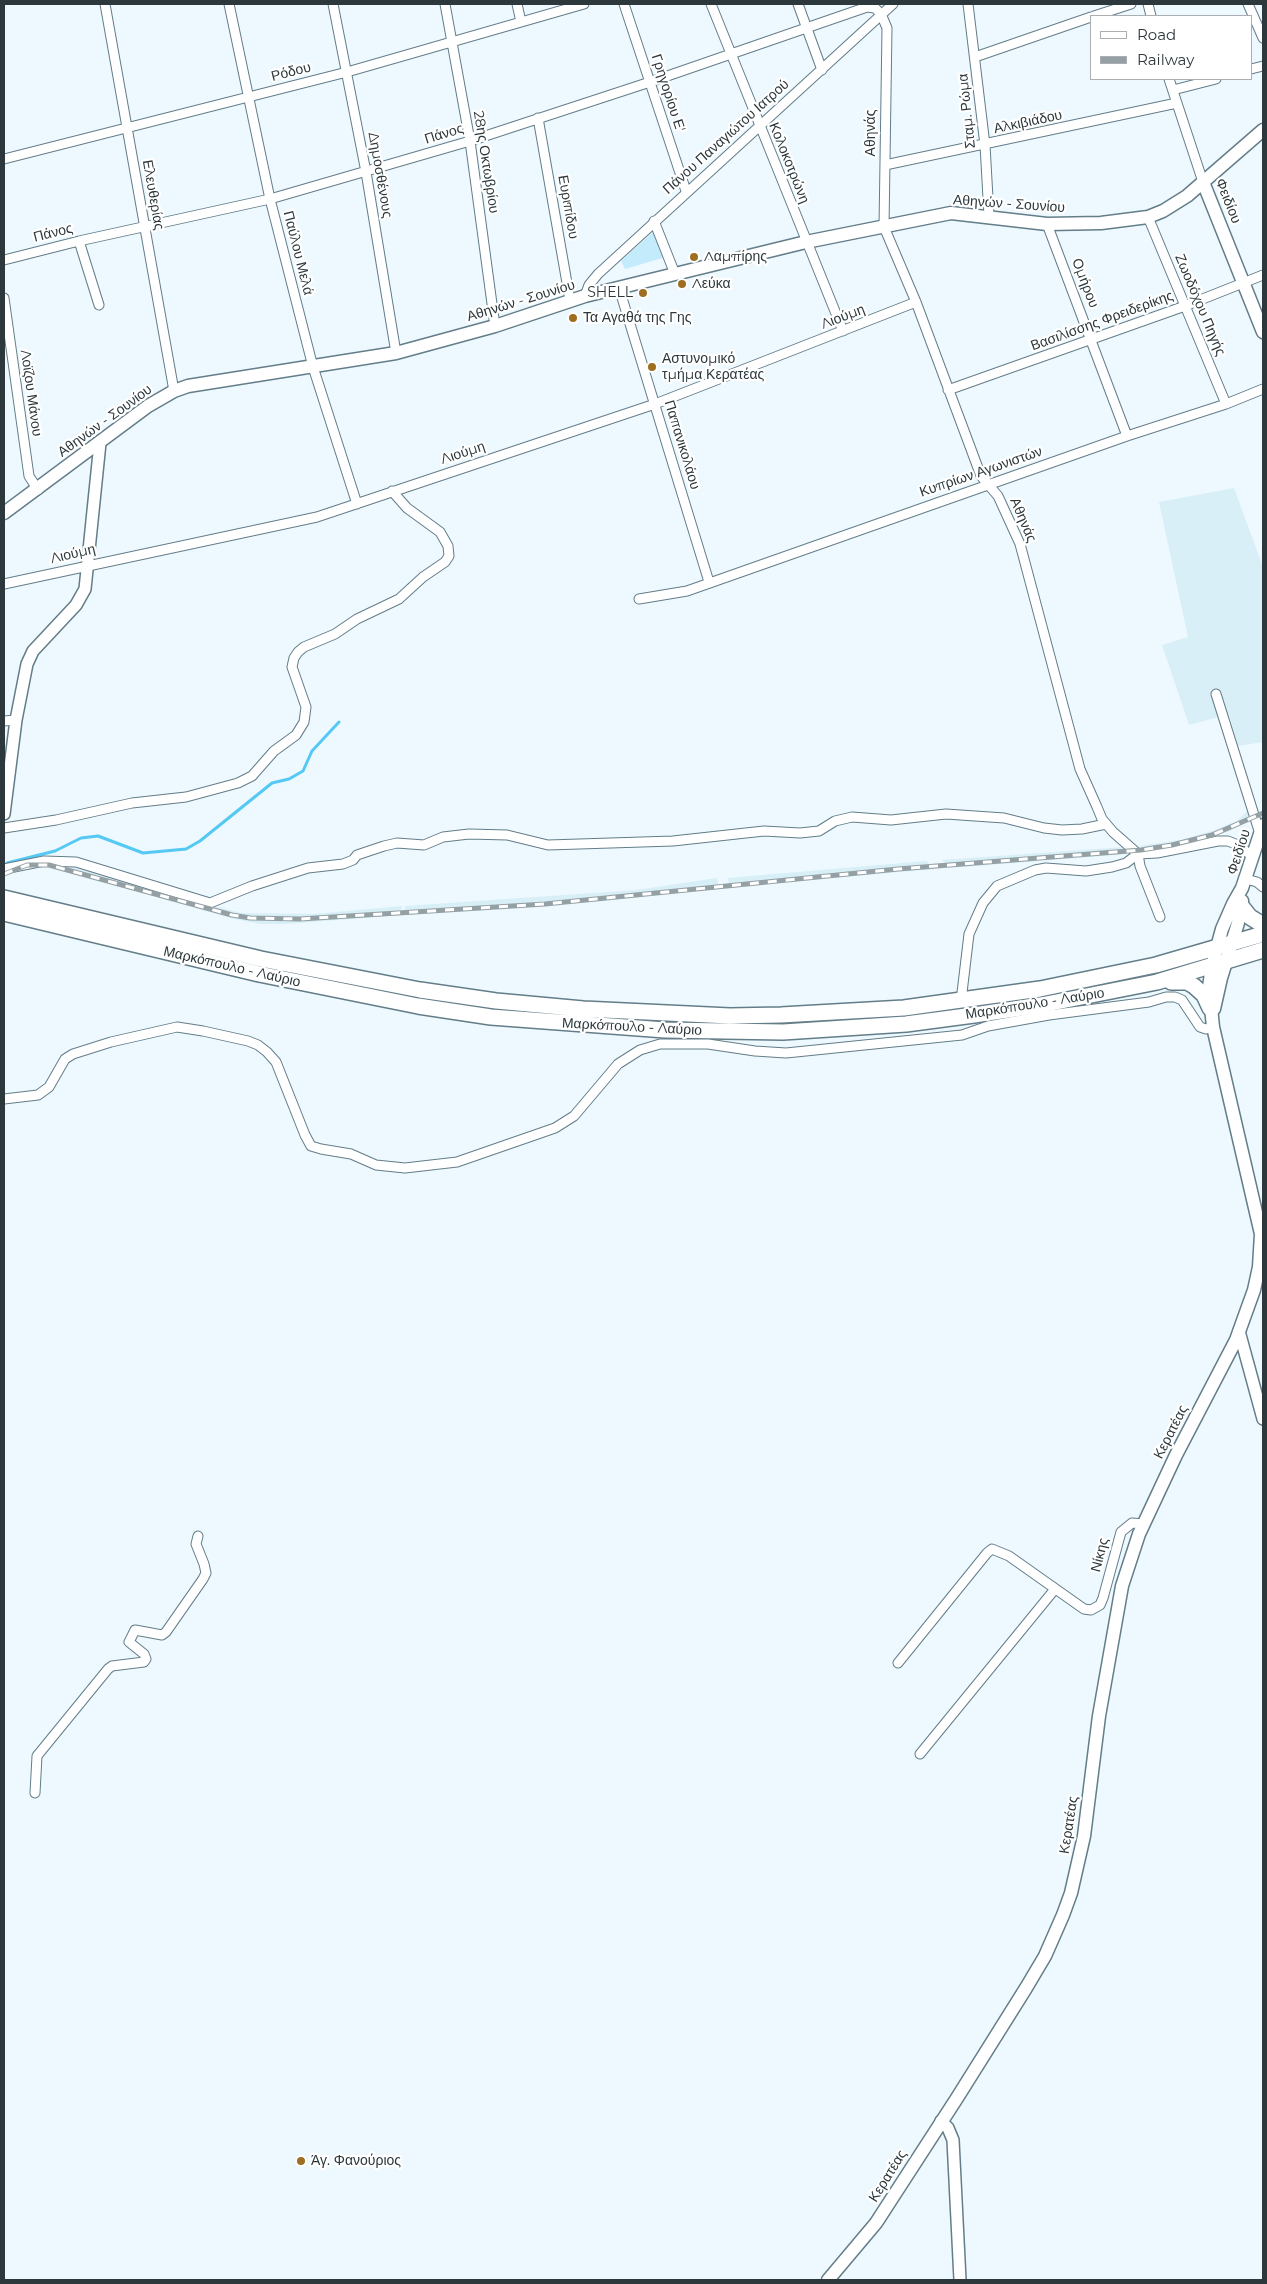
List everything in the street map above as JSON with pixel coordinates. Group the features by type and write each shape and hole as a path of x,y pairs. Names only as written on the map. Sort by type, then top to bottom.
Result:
{"highway":[{"name":"Μαρκόπουλο - Λαύριο","path":"4,898 262,959 420,990 496,1001 583,1009 730,1016 843,1012 961,1001 1094,979 1156,965 1263,934"},
{"path":"1242,907 1250,917 1263,924"},
{"name":"Μαρκόπουλο - Λαύριο","path":"4,913 259,974 418,1006 491,1017 656,1030 783,1032 906,1024 1041,1005 1156,982 1263,950"},
{"path":"1156,982 1188,982 1199,990 1210,1008"}],"main road":[{"name":"Αθηνών - Σουνίου","path":"4,513 38,490 148,406 174,391 200,382 312,367 396,353 495,326 585,296 806,242 951,213 1048,224 1101,223 1148,218 1174,204 1204,182 1263,130"},
{"name":"Φειδίου","path":"1204,182 1263,332"},
{"name":"Φειδίου","path":"1244,883 1262,829"},
{"path":"1213,1027 1217,996 1242,907 1244,883"},
{"path":"1216,948 1233,904 1244,883"},
{"name":"Κερατέας","path":"828,2280 876,2223 1045,1956 1067,1904 1084,1836 1099,1716 1114,1624 1125,1578 1139,1534 1176,1455 1239,1331 1256,1282 1262,1231 1210,1008 1208,987 1216,948"}],"street":[{"name":"Ελευθερίας","path":"106,4 174,391"},
{"name":"Παύλου Μελά","path":"229,4 270,199 312,367 357,504"},
{"name":"Δημοσθένους","path":"333,4 366,172 396,353"},
{"name":"28ης Οκτωβρίου","path":"445,4 470,141 495,326"},
{"path":"517,4 521,22"},
{"name":"Ρόδου","path":"4,159 347,72 584,4"},
{"name":"Γρηγορίου Ε'","path":"624,4 686,191"},
{"name":"Κολοκοτρώνη","path":"711,4 843,332"},
{"path":"798,4 822,70"},
{"name":"Πάνου Παναγιώτου Ιατρού","path":"585,296 598,274 686,191 760,127 893,4"},
{"name":"Σταμ. Ρώμα","path":"968,4 985,145 989,216"},
{"path":"1098,15 1130,4"},
{"path":"1248,4 1263,38"},
{"name":"Πάνος","path":"4,260 144,226 270,199 470,141 650,82 806,26 866,7 876,8 881,14"},
{"name":"Αθηνάς","path":"881,14 888,28 884,227 916,302 981,476 998,496 1020,544 1080,769 1106,824 1138,854"},
{"path":"975,57 1090,18"},
{"name":"Φειδίου","path":"1170,80 1204,182"},
{"path":"1173,90 1212,80"},
{"name":"Αλκιβιάδου","path":"885,165 1177,103"},
{"name":"Ευριπίδου","path":"538,118 570,300"},
{"name":"Ζωοδόχου Πηγής","path":"1148,218 1226,404"},
{"path":"654,221 675,274"},
{"name":"Ομήρου","path":"1048,224 1128,436"},
{"path":"79,241 99,305"},
{"name":"Βασιλίσσης Φρειδερίκης","path":"948,390 1092,340 1263,276"},
{"name":"Παπανικολάου","path":"619,288 709,582"},
{"name":"Λοϊζου Μάνου","path":"4,298 29,476 38,490"},
{"name":"Λιούμη","path":"4,584 317,517 655,404 916,302"},
{"name":"Κυπρίων Αγωνιστών","path":"639,599 687,591 1128,436 1226,404 1263,389"},
{"path":"4,814 16,720 27,664 32,651 76,605 85,589 100,443"},
{"path":"4,828 56,820 132,802 186,797 238,783 252,776 274,751 296,735 304,722 306,707 292,666 298,652 304,647 329,637 357,619 399,599 445,562 449,556 448,546 440,532 407,508 392,492"},
{"path":"1216,694 1262,829"},
{"path":"4,721 16,720"},
{"path":"4,869 44,861 76,862 210,903 252,886 308,868 343,864 352,860 357,855 384,846 397,843 424,845 443,837 469,834 508,835 548,845 673,841 764,831 800,833 819,830 835,821 852,817 891,820 946,814 1004,818 1044,828 1062,830 1082,829 1106,824"},
{"path":"961,1001 969,934 983,903 997,886 1016,876 1046,868 1086,870 1112,867 1126,863 1138,854 1157,853 1218,841 1228,841 1238,845 1253,857"},
{"path":"1138,854 1140,866 1160,917"},
{"path":"1244,883 1257,882 1263,887"},
{"path":"4,1099 38,1095 48,1087 65,1059 73,1054 111,1042 177,1027 203,1031 248,1041 258,1045 267,1052 276,1062 311,1146 351,1154 376,1165 404,1168 458,1162 555,1128 574,1116 618,1064 640,1050 660,1044 708,1044 755,1051 786,1053 962,1034 988,1026 1057,1014 1149,1002 1166,997 1175,997 1182,1000 1200,1027 1206,1029 1213,1027"},
{"path":"1239,1331 1263,1420"},
{"name":"Νίκης","path":"1055,1589 1084,1609 1096,1609 1103,1598 1121,1532 1132,1523 1144,1524"},
{"path":"35,1793 37,1756 108,1669 112,1666 144,1662 146,1659 144,1654 129,1642 134,1630 162,1635 166,1632 203,1578 206,1573 196,1544 198,1536"},
{"path":"898,1663 987,1552 992,1549 1009,1556 1055,1589 920,1754"},
{"path":"941,2120 948,2128 953,2140 960,2280"}],"shaded area":[{"path":"655,230 666,257 625,269 621,261"},
{"path":"1234,488 1263,567 1263,742 1238,746 1229,714 1189,725 1162,645 1188,637 1159,502"},
{"path":"1250,808 1252,813 1245,823 1228,832 1194,842 1152,849 1139,846 1181,840 1215,830 1237,821"},
{"path":"1124,847 1128,851 1127,854 950,868 942,860"},
{"path":"926,861 935,869 729,887 728,878"},
{"path":"51,864 87,869 169,894 241,913 314,914 402,906 400,915 286,924 260,924 230,918 49,866"},
{"path":"717,878 719,888 605,901 404,915 405,906 636,890"}],"waterway":[{"path":"7,863 55,851 81,838 98,836 143,853 186,849 200,841 272,783 289,779 303,771 312,751 339,722"}],"railway":[{"path":"4,874 27,865 49,865 232,915 250,918 300,919 545,904 898,869 1141,850 1172,845 1212,835 1263,813"}],"place":[{"name":"Λαμπίρης","path":"694,257"},
{"name":"Λεύκα","path":"682,284"},
{"name":"SHELL","path":"643,293"},
{"name":"Τα Αγαθά της Γης","path":"573,318"},
{"name":"Αστυνομικό τμήμα Κερατέας","path":"652,367"},
{"name":"Άγ. Φανούριος","path":"301,2161"}]}
